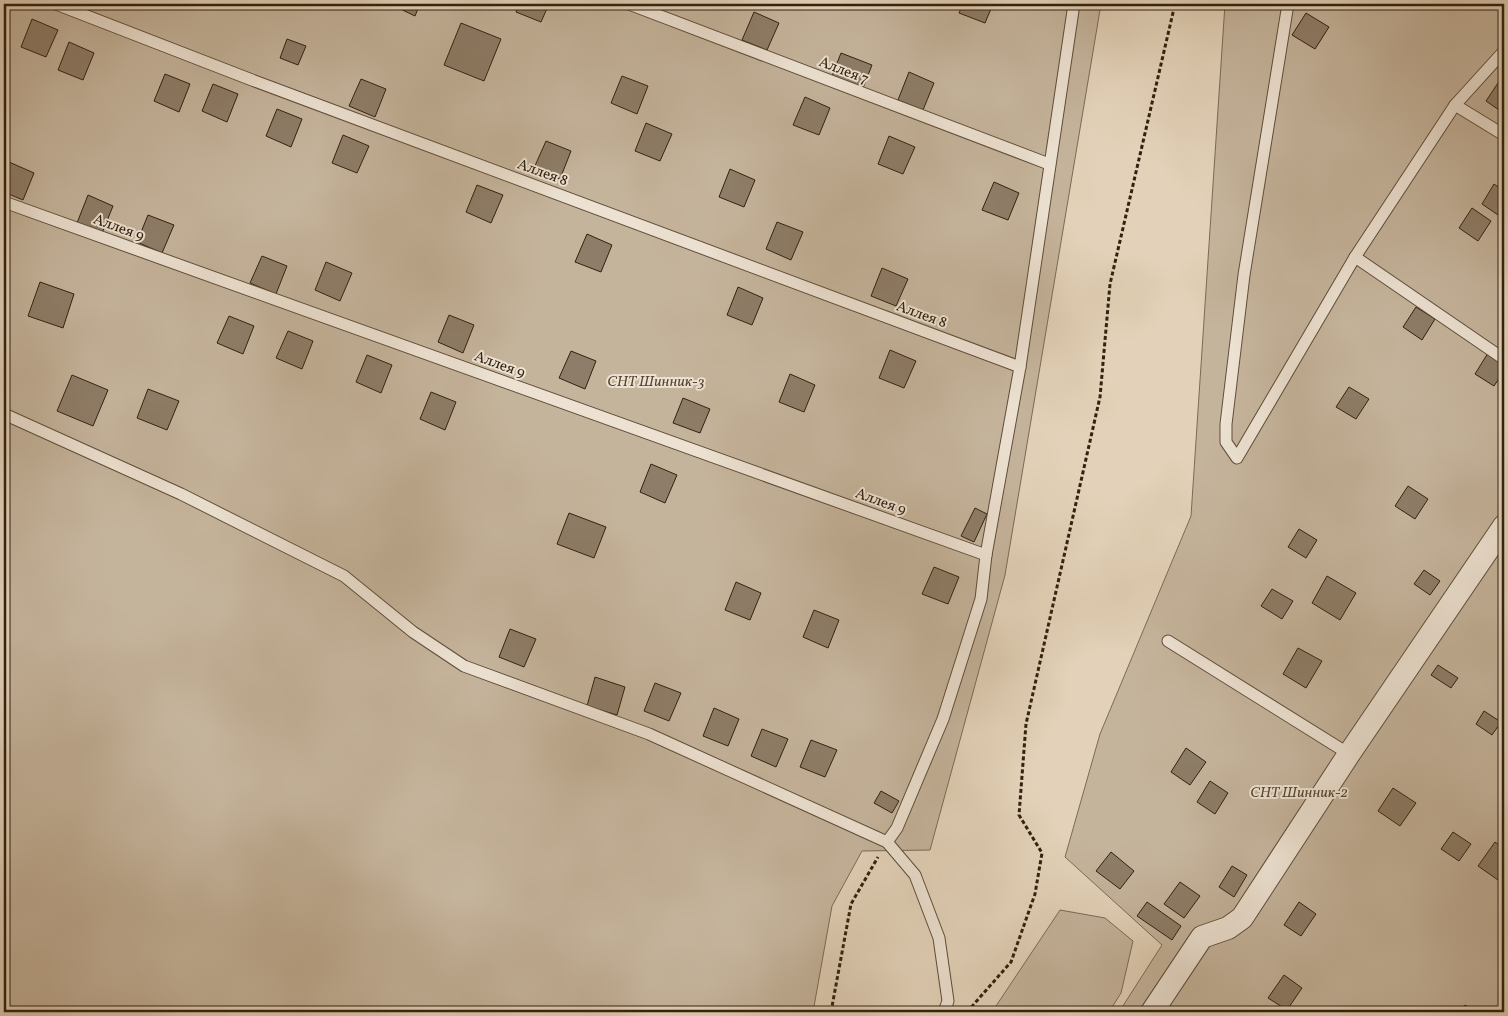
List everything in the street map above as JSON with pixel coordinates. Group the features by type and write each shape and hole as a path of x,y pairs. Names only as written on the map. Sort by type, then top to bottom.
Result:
{"street":[{"path":"1152,1012 1202,936 1228,928 1242,918 1349,754 1504,526"}],"lane":[{"name":"Аллея 8","path":"56,4 252,80 1020,366"},
{"name":"Аллея 7","path":"629,4 1049,164"},
{"path":"887,842 897,828 943,719 981,599 986,555 1020,366 1074,4"},
{"path":"1288,4 1244,275 1226,424 1226,442 1237,458 1355,257 1455,105 1504,51"},
{"path":"1455,105 1504,135"},
{"name":"Аллея 9","path":"4,202 986,555"},
{"path":"1355,257 1504,359"},
{"path":"4,414 181,494 344,576 413,632 464,666 649,734 887,842 915,874 939,938 948,1001 944,1012"},
{"path":"1168,641 1349,754"}],"path":[{"path":"967,1012 1011,962 1035,894 1042,853 1019,815 1026,724 1100,397 1110,284 1175,4"},
{"path":"831,1012 851,904 887,842"}],"green space":[{"name":"СНТ Шинник-3","path":"4,4 1101,4 1005,575 930,850 862,851 832,906 813,1012 4,1012"},
{"name":"СНТ Шинник-2","path":"1225,4 1504,4 1504,1012 1119,1012 1162,945 1065,857 1100,734 1191,516"},
{"path":"1060,910 1105,918 1133,941 1121,993 1109,1012 992,1012"}],"building":[{"path":"393,4 420,4 415,16"},
{"path":"519,4 549,4 541,22 516,12"},
{"path":"963,4 993,4 985,23 959,13"},
{"path":"754,12 779,23 767,50 742,40"},
{"path":"1306,13 1329,27 1315,49 1292,35"},
{"path":"32,19 58,30 46,57 21,47"},
{"path":"461,23 501,39 484,81 444,65"},
{"path":"287,39 306,46 298,65 280,58"},
{"path":"69,42 94,53 83,80 58,70"},
{"path":"841,53 872,65 863,88 832,76"},
{"path":"909,72 934,83 923,110 898,100"},
{"path":"165,74 190,84 179,112 154,101"},
{"path":"1504,74 1504,108 1502,112 1486,101"},
{"path":"622,76 648,86 637,114 611,103"},
{"path":"361,79 386,89 375,117 349,106"},
{"path":"213,84 238,94 227,122 202,111"},
{"path":"805,97 830,108 819,135 793,125"},
{"path":"277,109 302,119 291,147 266,136"},
{"path":"646,123 672,134 660,161 635,151"},
{"path":"343,135 369,146 357,173 332,163"},
{"path":"889,136 915,147 903,174 878,164"},
{"path":"546,141 571,151 560,179 534,168"},
{"path":"9,162 34,173 23,200 4,192 4,175"},
{"path":"730,169 755,180 744,207 719,197"},
{"path":"994,182 1019,193 1008,220 982,210"},
{"path":"1494,184 1504,191 1504,212 1501,217 1482,204"},
{"path":"477,185 503,195 491,223 466,212"},
{"path":"88,195 113,206 102,233 77,223"},
{"path":"1472,208 1491,221 1478,241 1459,228"},
{"path":"148,215 174,225 162,253 137,242"},
{"path":"777,222 803,232 791,260 766,249"},
{"path":"587,234 612,245 601,272 575,262"},
{"path":"262,256 287,266 276,294 250,283"},
{"path":"326,262 352,273 340,301 315,290"},
{"path":"882,268 908,279 896,306 871,296"},
{"path":"40,282 74,294 63,328 28,316"},
{"path":"738,287 763,298 752,325 727,315"},
{"path":"1416,307 1435,319 1422,340 1403,327"},
{"path":"449,315 474,325 463,353 438,342"},
{"path":"229,316 254,326 243,354 217,343"},
{"path":"288,331 313,341 302,369 276,358"},
{"path":"890,350 916,361 904,388 879,378"},
{"path":"571,351 596,361 585,389 559,378"},
{"path":"1488,353 1504,364 1504,371 1494,386 1475,374"},
{"path":"367,355 392,365 381,393 356,382"},
{"path":"790,374 815,385 804,412 779,402"},
{"path":"72,375 108,390 93,426 57,411"},
{"path":"1349,387 1369,399 1356,419 1336,407"},
{"path":"148,389 179,401 167,430 137,418"},
{"path":"431,392 456,402 445,430 420,419"},
{"path":"683,398 710,409 700,433 673,423"},
{"path":"651,464 677,475 665,503 640,492"},
{"path":"1408,486 1428,499 1415,519 1395,506"},
{"path":"975,508 987,514 974,542 961,536"},
{"path":"569,513 606,527 594,558 557,544"},
{"path":"1299,529 1317,540 1306,558 1288,547"},
{"path":"934,567 959,577 948,604 922,594"},
{"path":"1424,570 1440,581 1430,595 1414,584"},
{"path":"1327,576 1356,593 1340,620 1312,603"},
{"path":"736,582 761,593 750,620 725,610"},
{"path":"1272,589 1293,601 1282,619 1261,606"},
{"path":"814,610 839,620 828,648 803,637"},
{"path":"510,629 536,639 524,667 499,657"},
{"path":"1298,648 1322,661 1306,688 1283,674"},
{"path":"1438,665 1458,678 1451,688 1431,675"},
{"path":"595,677 625,687 617,715 587,706"},
{"path":"655,683 681,693 669,721 644,711"},
{"path":"714,708 739,719 728,746 703,736"},
{"path":"1484,711 1501,722 1492,735 1476,724"},
{"path":"762,729 788,739 776,767 751,756"},
{"path":"811,740 837,750 825,777 800,767"},
{"path":"1186,748 1206,762 1190,785 1171,772"},
{"path":"1210,781 1228,793 1215,814 1197,802"},
{"path":"1393,788 1416,803 1400,826 1378,811"},
{"path":"881,791 899,801 892,813 874,803"},
{"path":"1504,805 1504,819 1498,815"},
{"path":"1453,832 1471,844 1459,861 1441,849"},
{"path":"1495,842 1504,849 1504,872 1498,880 1478,866"},
{"path":"1111,852 1134,871 1120,889 1096,871"},
{"path":"1232,866 1247,875 1234,897 1219,887"},
{"path":"1180,882 1200,896 1184,918 1164,904"},
{"path":"1147,902 1181,926 1172,940 1137,916"},
{"path":"1299,902 1316,914 1301,936 1284,925"},
{"path":"1284,975 1302,988 1287,1010 1268,998"},
{"path":"1465,1005 1476,1012 1461,1012"}]}
